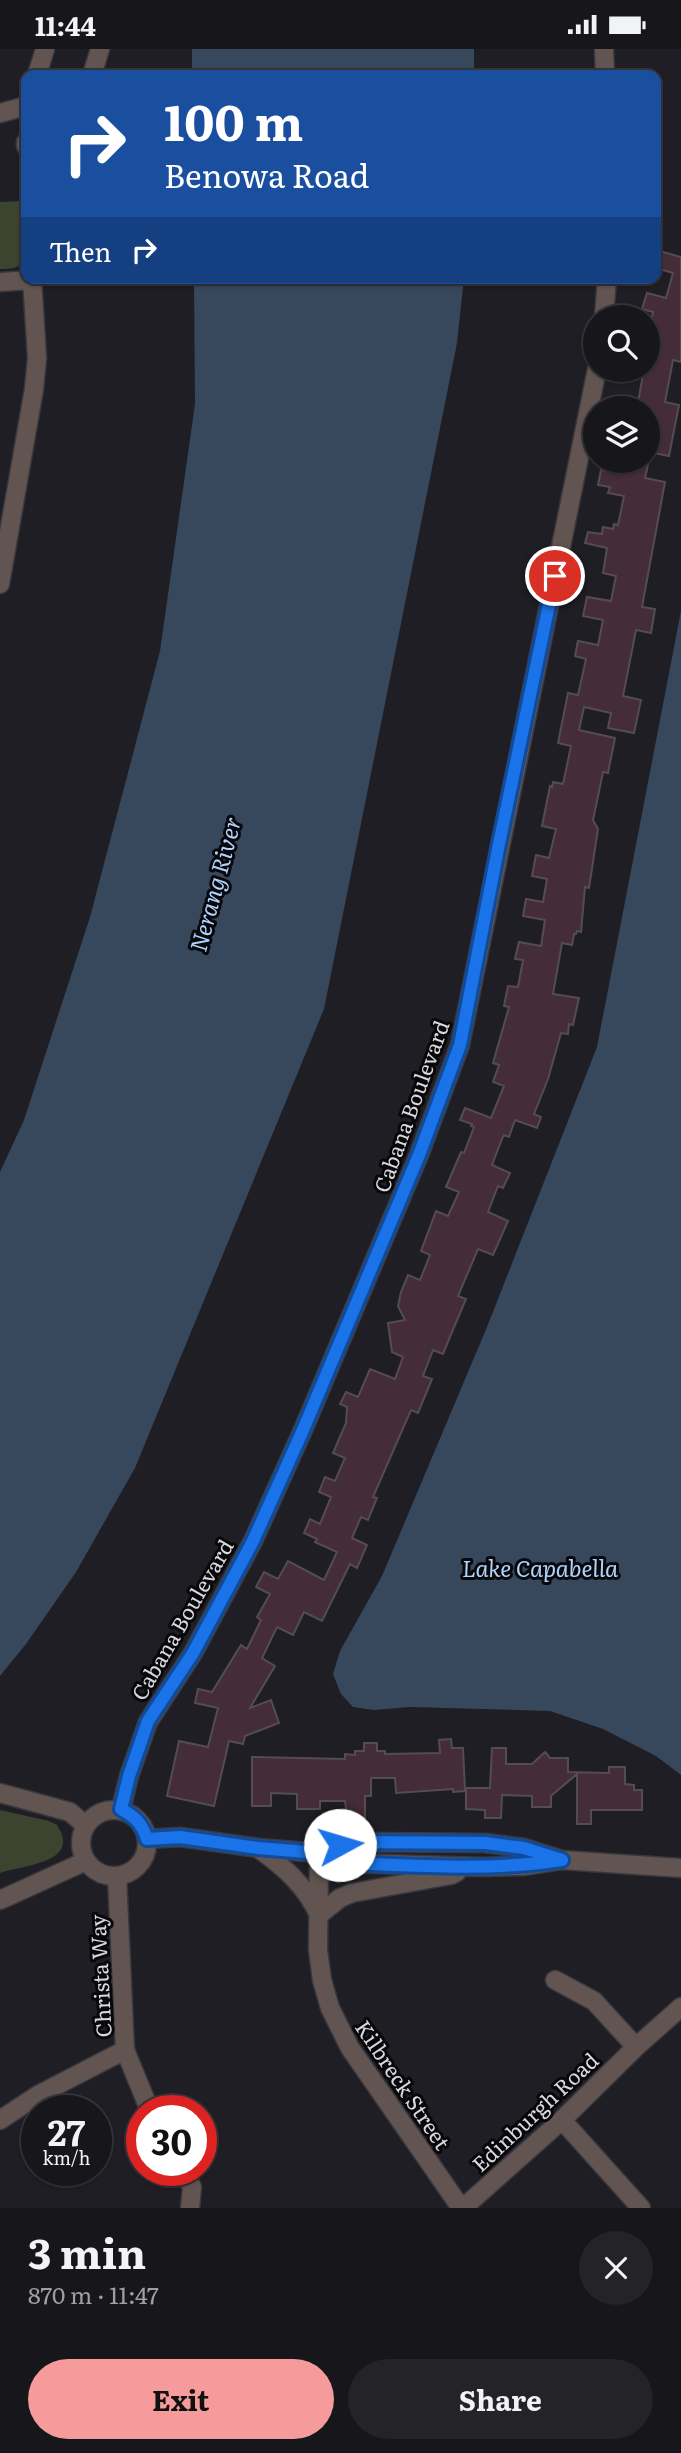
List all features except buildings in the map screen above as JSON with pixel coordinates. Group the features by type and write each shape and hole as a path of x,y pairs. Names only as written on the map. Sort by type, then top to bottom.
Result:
{"street":[{"path":"39,70 45,49"},
{"path":"94,70 100,49"},
{"path":"604,49 605,70"},
{"path":"0,282 21,280"},
{"path":"0,584 34,389 37,358 32,284"},
{"path":"605,305 607,284"},
{"name":"Cabana Boulevard","path":"121,1809 148,1721 193,1653 253,1541 303,1430 419,1155 460,1045 594,382"},
{"path":"0,1793 70,1812 86,1825"},
{"path":"121,1809 136,1818 143,1828 147,1839 144,1857 130,1872 117,1876 94,1870 86,1861 81,1844 86,1825 104,1811 121,1809"},
{"path":"147,1839 180,1837 319,1853 350,1863 466,1867 524,1866 562,1860 681,1868"},
{"path":"319,1853 354,1842 485,1843 524,1848 562,1860"},
{"path":"258,1848 295,1878 311,1898 319,1915 340,1898 352,1893 451,1875 466,1867"},
{"name":"Kilbreck Street","path":"319,1853 320,1966 336,2022 350,2048 462,2208"},
{"path":"0,1900 86,1861"},
{"name":"Christa Way","path":"117,1876 125,2050 143,2095"},
{"path":"555,1980 594,2001 636,2047"},
{"name":"Edinburgh Road","path":"462,2208 562,2120 681,2007"},
{"path":"0,2120 38,2095 125,2050"},
{"path":"562,2120 641,2208"},
{"path":"190,2208 191,2186"}],"green space":[{"path":"20,201 21,263 12,269 0,269 0,202"},
{"path":"0,1810 57,1825 63,1838 62,1847 56,1855 47,1860 0,1873"}],"water":[{"path":"192,49 474,49 474,70 192,70"},
{"name":"Nerang River","path":"194,284 463,284 457,343 324,1009 135,1468 76,1572 26,1644 0,1676 0,1172 24,1120 90,917 160,651 195,404"},
{"name":"Lake Capabella","path":"681,611 681,1775 656,1756 603,1729 550,1711 410,1707 374,1710 353,1707 341,1694 333,1674 340,1651 382,1576 487,1327 597,1047"}],"route":[{"path":"340,1845 354,1842 485,1843 524,1848 562,1860 524,1866 481,1867 350,1863 319,1853 180,1837 147,1839 136,1818 121,1809 148,1721 193,1653 253,1541 303,1430 419,1155 460,1045 555,576"}]}
